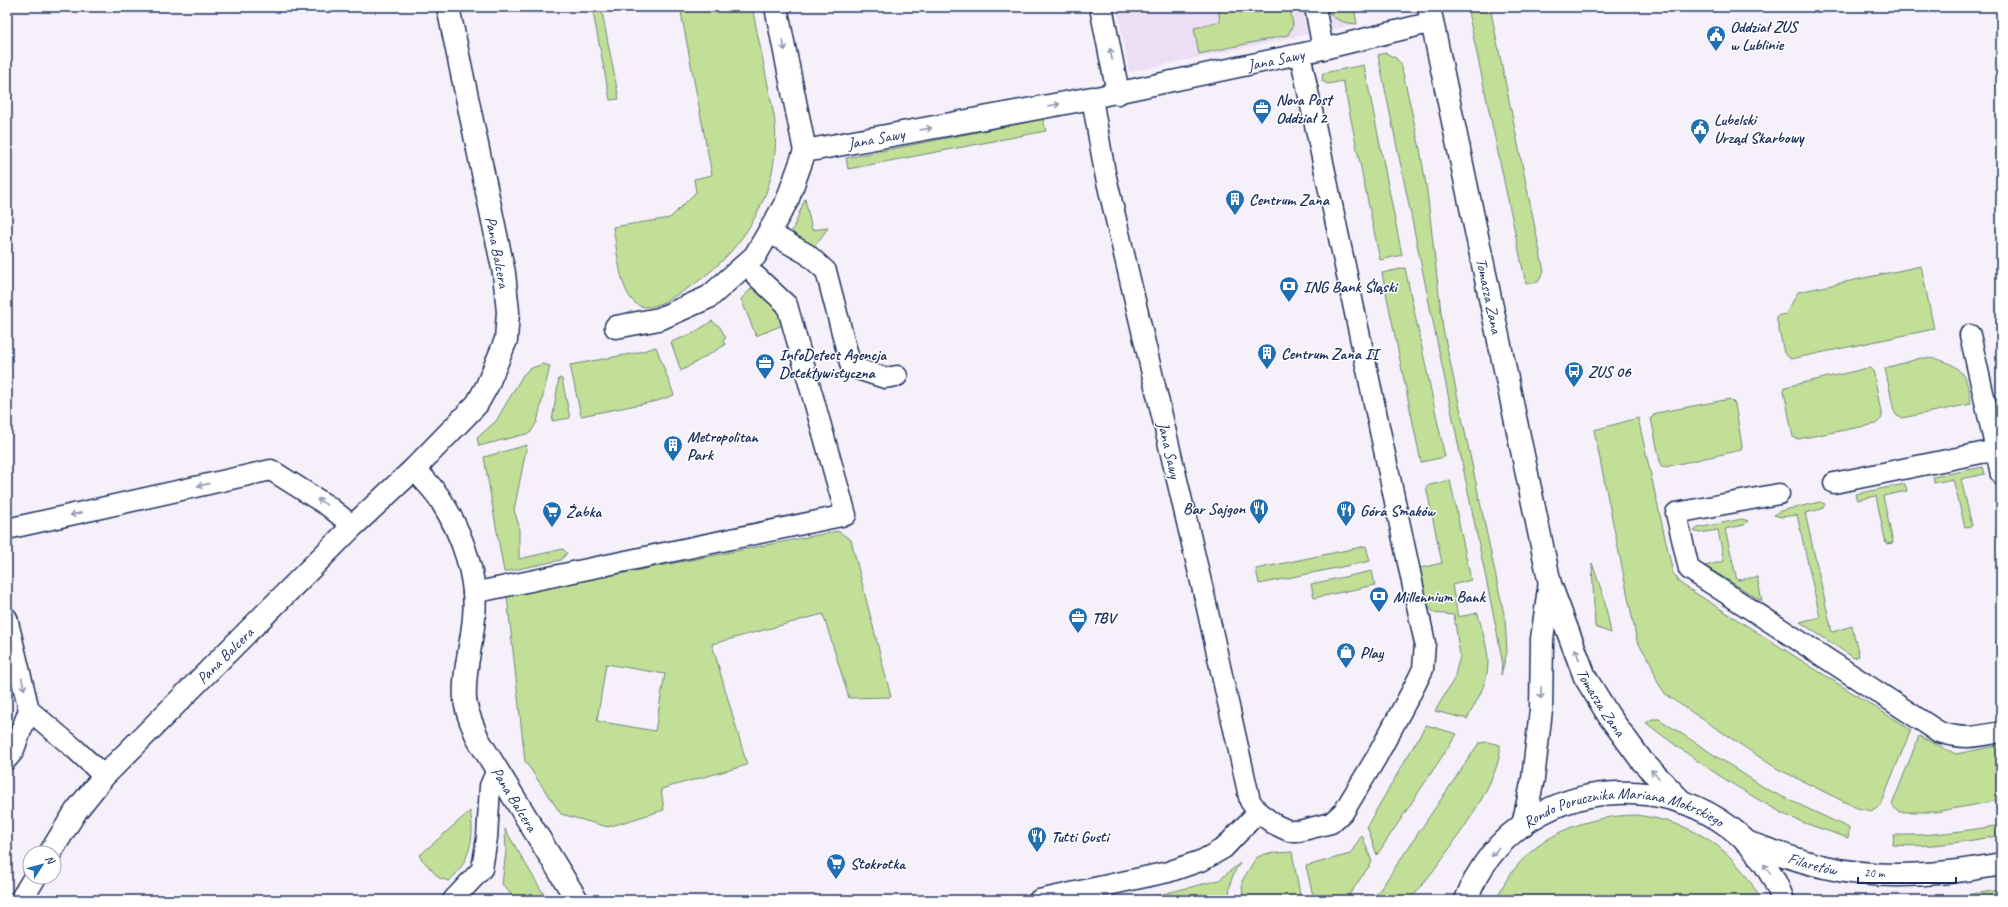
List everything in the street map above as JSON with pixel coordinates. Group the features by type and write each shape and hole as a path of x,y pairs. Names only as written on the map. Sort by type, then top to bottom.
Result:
{"street":[{"name":"Pana Balcera","path":"55,845 76,811 104,776 353,526 414,469 477,404 487,386 506,340 508,312 504,273 448,7"},
{"path":"616,327 659,319 709,297 755,256 770,233 787,201 805,151 776,7"},
{"path":"1101,7 1118,93"},
{"name":"Tomasza Zana","path":"1431,15 1550,584 1585,676 1609,716 1642,761 1682,802"},
{"name":"Jana Sawy","path":"805,151 1092,98"},
{"name":"Pana Balcera","path":"414,469 442,501 461,541 468,563 475,617 466,676 465,700 478,739 578,900"},
{"name":"Tomasza Zana","path":"1523,826 1533,779 1540,710 1542,639 1550,584"},
{"name":"Rondo Porucznika Mariana Mokrskiego","path":"1470,892 1498,848 1523,826 1551,808 1594,794 1639,792 1682,802 1712,816 1746,842 1771,875 1783,900"},
{"name":"Filaretów","path":"1746,842 1826,867 1872,874 1925,875 2001,864"},
{"path":"21,900 30,885"},
{"path":"1452,900 1470,892"}],"lane":[{"path":"1314,7 1323,49"},
{"name":"Jana Sawy","path":"1254,807 1105,173 1092,98 1323,49 1431,15"},
{"path":"1039,900 1168,872 1203,860 1224,848 1254,807 1274,824 1289,831 1299,831 1331,822 1344,811 1376,758 1423,669 1425,643 1300,54"},
{"path":"770,233 807,254 826,272 851,367 885,378 897,376"},
{"path":"473,593 846,515 787,305 756,276"},
{"path":"1970,335 1998,450 2001,475"},
{"path":"1834,483 1998,450"},
{"path":"7,529 270,470 328,506 353,526"},
{"path":"1779,494 1676,513 1689,569 1939,732 1958,738 2001,732"},
{"path":"7,618 29,710 13,752 7,759"},
{"path":"29,710 104,776"},
{"path":"453,900 482,868 487,838 490,786 497,770"}],"shaded area":[{"path":"1117,7 1354,7 1357,24 1129,72"}],"green space":[{"path":"592,7 601,7 619,99 610,100"},
{"path":"680,7 752,7 774,115 776,143 772,171 764,197 752,222 737,244 718,265 697,282 664,302 654,306 643,307 634,302 625,288 619,267 613,227 670,218 696,192 694,179 712,175"},
{"path":"1218,7 1290,7 1293,25 1288,35 1199,54 1194,28 1220,22"},
{"path":"1325,7 1354,7 1357,24 1338,20 1331,15"},
{"path":"1467,7 1490,7 1544,272 1538,282 1526,284"},
{"path":"1385,53 1396,58 1401,64 1420,149 1427,191 1443,329 1505,619 1507,652 1501,675 1502,660 1497,632 1378,55"},
{"path":"1364,65 1402,255 1380,260 1343,81 1328,84 1322,81 1323,73"},
{"path":"1043,119 1046,131 848,169 846,158"},
{"path":"805,199 812,230 828,228 814,247 799,239 792,231"},
{"path":"1921,266 1934,329 1791,359 1784,353 1776,316 1786,314 1798,292"},
{"path":"1405,268 1445,457 1421,462 1382,273"},
{"path":"755,285 774,301 785,324 756,336 741,299"},
{"path":"712,321 720,327 726,338 723,340 725,345 681,371 671,342 692,334"},
{"path":"656,347 674,395 657,401 581,416 570,365 636,353"},
{"path":"1921,358 1946,362 1962,373 1969,391 1971,404 1902,418 1897,416 1894,411 1885,368"},
{"path":"543,364 550,366 537,422 530,433 479,446 477,438 496,421 523,375 529,369"},
{"path":"1868,368 1872,369 1874,374 1882,418 1876,424 1798,439 1793,437 1784,391 1785,387"},
{"path":"559,378 562,379 570,418 552,421"},
{"path":"1730,399 1735,404 1742,446 1741,450 1665,467 1661,466 1651,418 1656,413"},
{"path":"1638,418 1673,573 1681,584 1911,730 1880,805 1871,811 1857,808 1776,768 1666,695 1657,681 1651,663 1637,641 1594,430"},
{"path":"527,445 514,510 519,526 519,559 563,549 567,553 561,560 504,572 484,457"},
{"path":"1983,467 1985,474 1961,479 1972,526 1965,527 1953,479 1934,483 1933,477"},
{"path":"1450,480 1471,580 1452,585 1458,617 1478,613 1488,659 1486,679 1467,719 1435,711 1454,679 1460,656 1454,615 1434,613 1427,604 1420,568 1442,563 1426,486"},
{"path":"1905,484 1907,491 1883,496 1893,543 1886,544 1876,496 1857,500 1855,494"},
{"path":"1820,502 1825,504 1822,509 1805,513 1832,632 1852,626 1859,656 1854,658 1800,622 1820,617 1797,515 1781,517 1774,515 1780,511"},
{"path":"1742,519 1748,521 1744,525 1725,529 1737,580 1757,577 1762,601 1705,566 1724,561 1718,530 1699,533 1694,531 1698,528"},
{"path":"838,531 851,540 891,697 849,698 823,614 712,644 747,765 661,789 664,810 608,827 561,814 525,761 507,596","holes":["606,664 665,674 655,731 597,721"]},
{"path":"1366,546 1370,561 1259,584 1256,569"},
{"path":"1592,563 1604,598 1611,633 1595,627"},
{"path":"1372,571 1375,585 1314,598 1311,584"},
{"path":"1652,719 1659,719 1768,790 1849,828 1848,838 1795,819 1769,806 1697,761 1646,723"},
{"path":"1426,725 1457,734 1377,855 1367,826"},
{"path":"1919,736 1956,754 2001,745 2001,800 1935,812 1898,812 1892,805"},
{"path":"1487,742 1500,745 1498,761 1491,780 1466,825 1435,869 1410,900 1373,900 1479,743"},
{"path":"470,811 472,830 466,858 462,866 449,881 439,878 419,856"},
{"path":"1636,815 1676,824 1694,831 1710,841 1725,852 1738,865 1750,881 1761,900 1496,900 1507,880 1520,862 1535,848 1553,836 1572,827 1592,821"},
{"path":"2001,825 2001,835 1997,836 1932,845 1893,845 1894,835 1948,833"},
{"path":"505,829 547,900 516,900 502,884 506,851"},
{"path":"1362,835 1372,862 1349,895 1344,900 1314,900 1306,866 1350,854"},
{"path":"1292,852 1301,900 1243,900 1242,881 1256,858 1264,854"},
{"path":"1240,863 1231,880 1230,900 1139,900 1219,880"},
{"path":"2001,890 2001,898 1993,900 1927,900"}],"place":[{"name":"Oddział ZUS w Lublinie","path":"1716,52"},
{"name":"Nova Post Oddział 2","path":"1262,125"},
{"name":"Lubelski Urząd Skarbowy","path":"1700,145"},
{"name":"Centrum Zana","path":"1235,216"},
{"name":"ING Bank Śląski","path":"1289,303"},
{"name":"Centrum Zana II","path":"1267,370"},
{"name":"InfoDetect Agencja Detektywistyczna","path":"765,380"},
{"name":"ZUS 06","path":"1574,388"},
{"name":"Metropolitan Park","path":"673,462"},
{"name":"Bar Sajgon","path":"1259,525"},
{"name":"Góra Smaków","path":"1346,527"},
{"name":"Żabka","path":"552,528"},
{"name":"Millennium Bank","path":"1379,613"},
{"name":"TBV","path":"1078,634"},
{"name":"Play","path":"1346,669"},
{"name":"Tutti Gusti","path":"1037,853"},
{"name":"Stokrotka","path":"836,880"}]}
